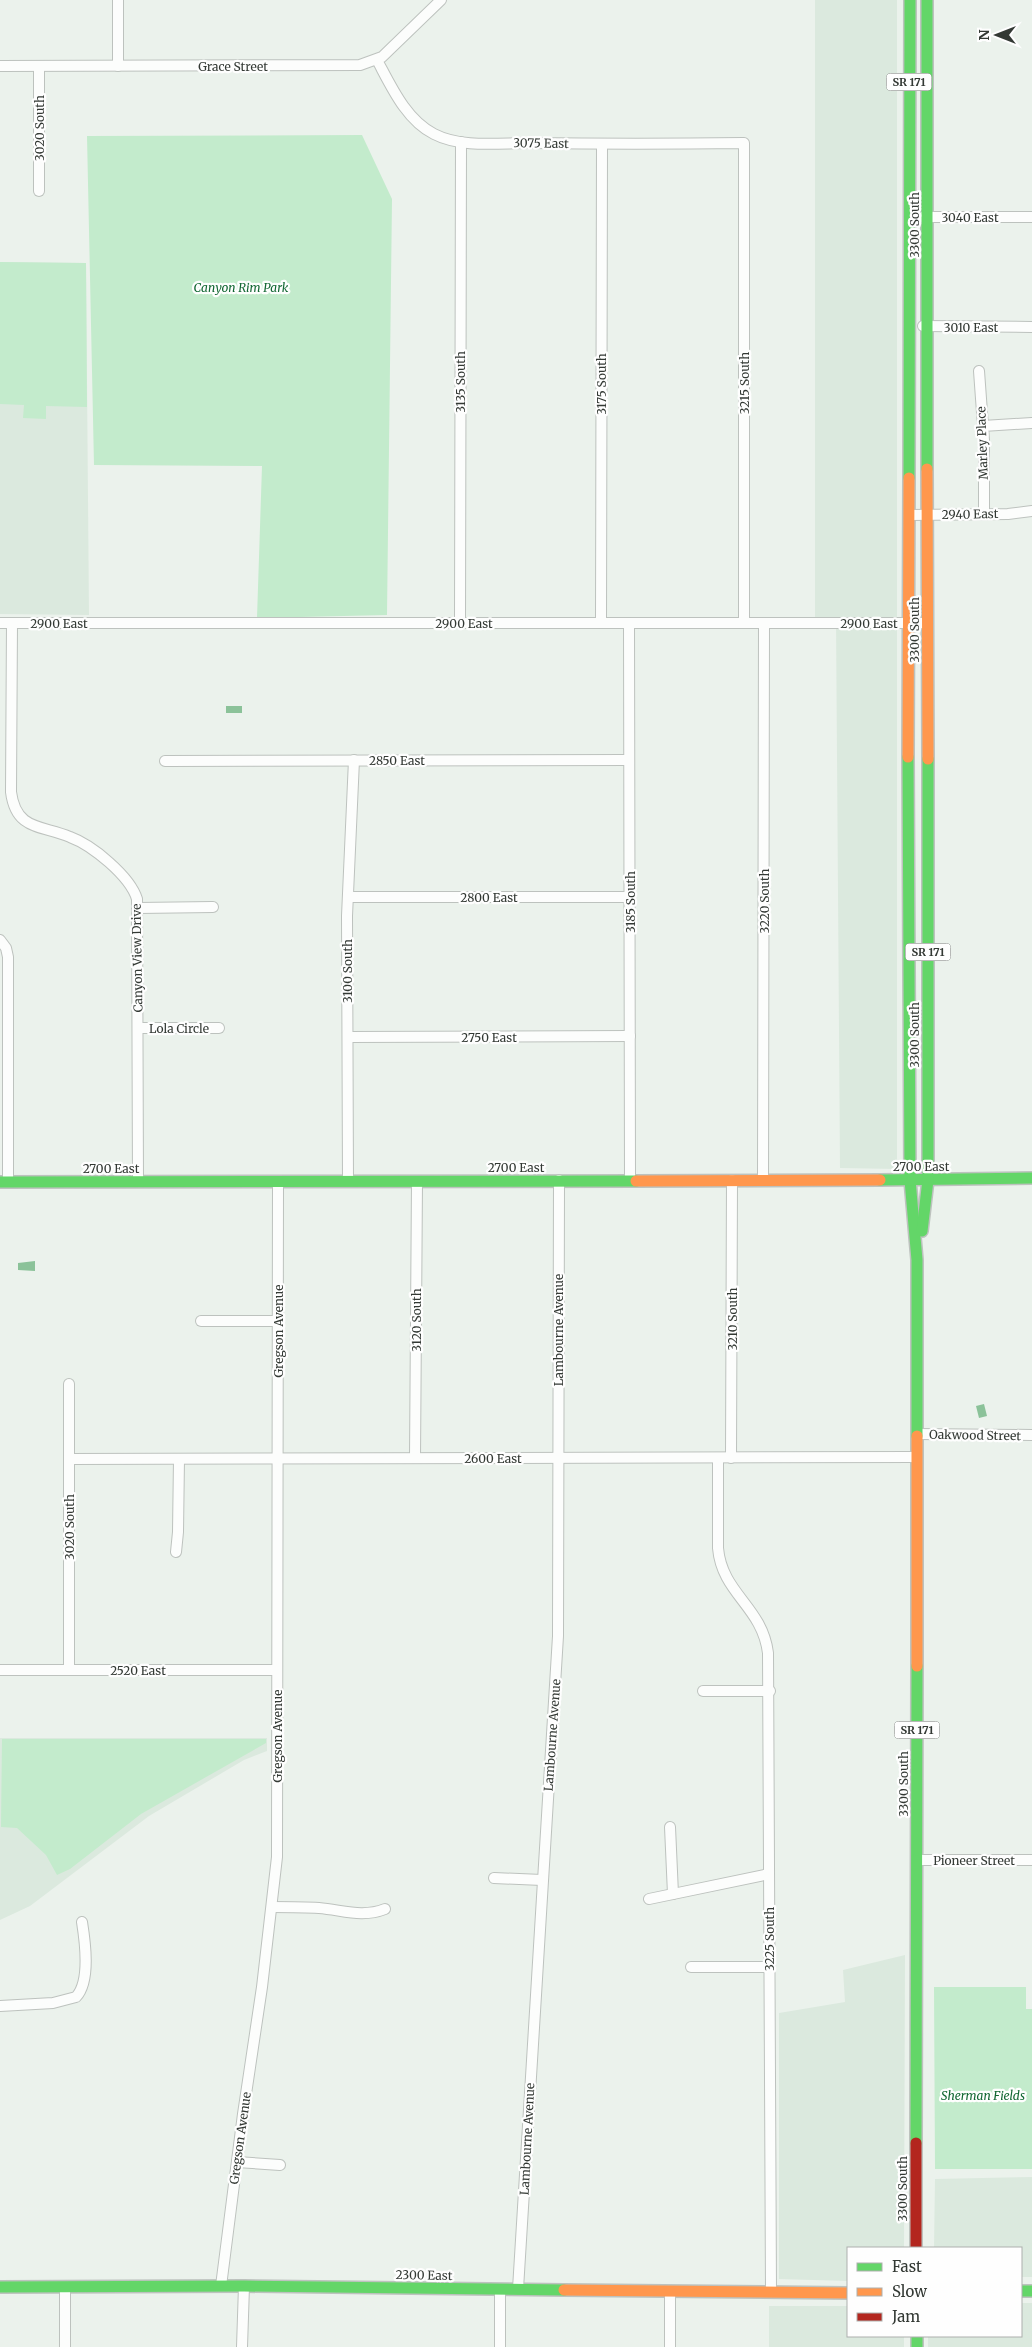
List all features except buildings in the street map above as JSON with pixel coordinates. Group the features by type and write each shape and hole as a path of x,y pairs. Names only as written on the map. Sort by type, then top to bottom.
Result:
{"main road":[{"name":"3300 South","path":"910,0 908,950 910,1180 917,1260 916,2247"},
{"name":"3300 South","path":"917,1260 928,1180 927,0"},
{"name":"2700 East","path":"4,1182 928,1180 1032,1178"},
{"name":"2300 East","path":"0,2287 244,2286 847,2293"}],"street":[{"path":"118,0 118,66"},
{"name":"Grace Street","path":"0,66 352,66 377,60 396,46 441,0"},
{"name":"3075 East","path":"377,60 397,96 416,120 434,134 461,142 602,144 744,143"},
{"name":"3020 South","path":"39,66 39,191"},
{"name":"3135 South","path":"460,623 461,142"},
{"name":"3215 South","path":"744,143 744,623"},
{"name":"3175 South","path":"601,623 602,144"},
{"name":"3040 East","path":"909,217 1032,217"},
{"name":"3010 East","path":"909,326 1032,327"},
{"name":"Marley Place","path":"978,372 983,426 984,514"},
{"path":"983,426 1032,423"},
{"name":"2940 East","path":"909,515 1032,511"},
{"name":"2900 East","path":"0,623 928,623"},
{"name":"Canyon View Drive","path":"12,623 11,792 14,806 26,822 75,839 116,868 132,887 138,908 138,1181"},
{"name":"3185 South","path":"629,623 630,1180"},
{"name":"3220 South","path":"763,1180 764,623"},
{"name":"3100 South","path":"348,1181 348,897 354,760"},
{"name":"2850 East","path":"165,761 629,760"},
{"name":"2800 East","path":"348,897 630,897"},
{"path":"138,908 212,907"},
{"path":"1,940 6,948 8,958 4,1182"},
{"name":"Lola Circle","path":"138,1028 219,1028"},
{"name":"2750 East","path":"348,1037 630,1036"},
{"name":"Lambourne Avenue","path":"518,2289 542,1880 556,1696 559,1180"},
{"name":"3210 South","path":"731,1458 732,1180"},
{"name":"Gregson Avenue","path":"221,2286 272,1907 277,1857 278,1181"},
{"name":"3120 South","path":"415,1458 417,1181"},
{"path":"201,1322 278,1321"},
{"name":"3020 South","path":"69,1384 69,1670"},
{"name":"Oakwood Street","path":"917,1434 1032,1436"},
{"name":"2600 East","path":"69,1459 917,1457"},
{"name":"3225 South","path":"718,1458 718,1555 722,1570 738,1595 758,1619 765,1635 768,1653 770,1691 770,2292"},
{"path":"176,1552 179,1459"},
{"name":"2520 East","path":"0,1670 276,1670"},
{"path":"703,1691 770,1691"},
{"path":"670,1827 674,1894"},
{"name":"Pioneer Street","path":"917,1860 1032,1860"},
{"path":"649,1899 769,1874"},
{"path":"494,1878 542,1880"},
{"path":"272,1907 320,1908 362,1914 373,1914 385,1909"},
{"path":"0,2006 53,2003 76,1997 83,1986 86,1956 82,1922"},
{"path":"690,1967 769,1967"},
{"path":"237,2162 280,2165"},
{"path":"242,2347 244,2286"},
{"path":"65,2287 65,2347"},
{"path":"500,2289 500,2347"},
{"path":"670,2290 670,2347"}],"shaded area":[{"path":"815,0 897,0 897,1169 840,1168 836,618 815,617"},
{"path":"0,262 86,263 89,615 0,614"},
{"path":"226,706 242,706 242,713 226,713"},
{"path":"35,1261 35,1271 18,1270 18,1263"},
{"path":"984,1404 987,1416 979,1418 976,1406"},
{"path":"0,1738 267,1738 267,1751 244,1760 149,1816 30,1906 0,1920"},
{"path":"905,1955 904,2247 847,2247 847,2281 779,2279 779,2013 845,2002 843,1970"},
{"path":"1032,2177 1032,2277 1022,2277 1022,2247 934,2247 935,2179"},
{"path":"1022,2303 1032,2303 1032,2347 928,2347 928,2337 1022,2337"},
{"path":"769,2306 847,2306 847,2337 904,2337 904,2347 769,2347"}],"green space":[{"name":"Canyon Rim Park","path":"362,135 392,199 387,615 257,618 262,466 94,465 87,136"},
{"path":"0,262 86,263 87,407 46,406 46,419 23,418 24,405 0,404"},
{"path":"2,1739 266,1739 266,1743 141,1814 70,1869 57,1875 46,1855 17,1828 1,1827"},
{"name":"Sherman Fields","path":"934,1987 1026,1987 1026,2009 1032,2009 1032,2169 935,2169"}],"traffic: fast":[{"path":"909,478 910,0"},
{"path":"927,0 927,469"},
{"path":"908,757 910,1180 917,1260 917,1436"},
{"path":"922,1231 928,1180 928,759"},
{"path":"880,1180 1032,1178"},
{"path":"0,1182 636,1181"},
{"path":"916,2143 917,1666"},
{"path":"0,2287 244,2286 564,2290"},
{"path":"1022,2291 1032,2291"},
{"path":"917,2337 917,2347"}],"traffic: slow":[{"path":"927,469 928,759"},
{"path":"908,757 909,478"},
{"path":"636,1181 880,1180"},
{"path":"917,1436 917,1666"},
{"path":"564,2290 847,2293"}],"traffic: jam":[{"path":"916,2143 916,2247"}]}
